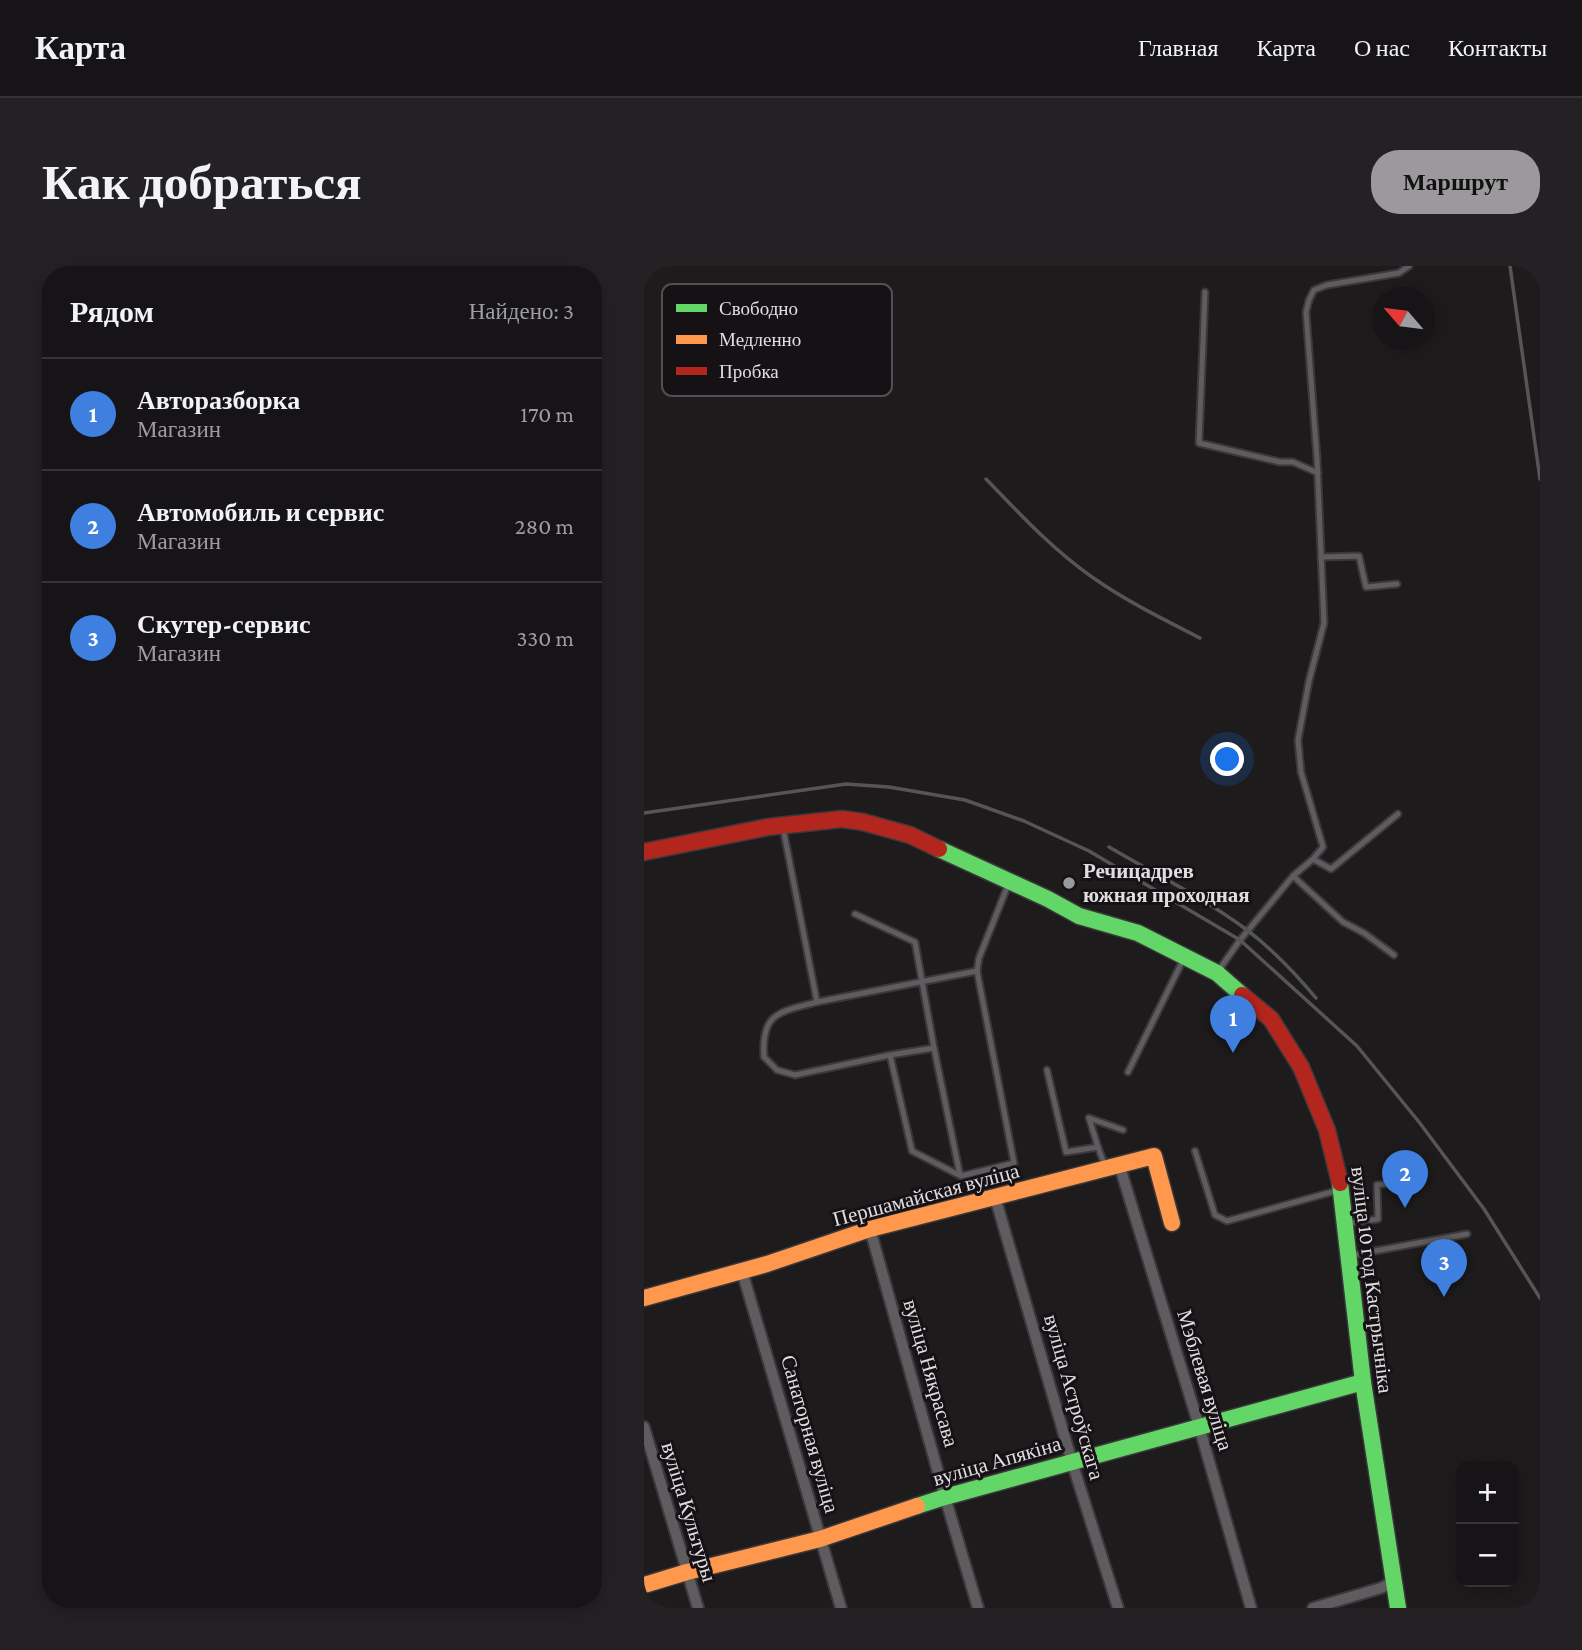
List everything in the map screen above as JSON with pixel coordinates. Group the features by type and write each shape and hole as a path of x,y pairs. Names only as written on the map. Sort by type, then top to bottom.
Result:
{"street":[{"name":"вуліца 10 год Кастрычніка","path":"644,852 782,825 842,819 863,822 910,835 1079,916 1138,933 1186,956 1217,973 1271,1019 1301,1067 1327,1130 1342,1190 1363,1382 1398,1608"},
{"name":"Першамайская вуліца","path":"644,1298 767,1264 870,1229 1154,1156 1172,1223"},
{"name":"Мэблевая вуліца","path":"1112,1166 1199,1426 1251,1608"},
{"name":"вуліца Астроўскага","path":"995,1196 1072,1462 1118,1608"},
{"name":"вуліца Някрасава","path":"870,1229 978,1608"},
{"name":"Санаторная вуліца","path":"742,1271 841,1608"},
{"name":"вуліца Апякіна","path":"644,1585 820,1539 945,1497 1363,1382"},
{"name":"вуліца Культуры","path":"645,1433 698,1608"},
{"path":"1313,1608 1393,1582"}],"lane":[{"path":"1217,973 1240,940 1293,876 1323,847 1301,772 1298,740 1309,681 1324,624 1318,473 1306,312 1309,300 1314,290 1327,285 1399,273 1409,266"},
{"path":"1205,292 1199,443 1280,462 1293,462 1318,473"},
{"path":"1321,557 1359,556 1366,587 1397,584"},
{"path":"1313,859 1331,869 1398,814"},
{"path":"782,825 817,1002"},
{"path":"1293,876 1343,922 1364,933 1394,955"},
{"path":"890,1055 912,1151 961,1176 1014,1163 978,971 979,958 1009,882"},
{"path":"855,914 915,942 961,1176"},
{"path":"1128,1072 1186,956"},
{"path":"934,1048 795,1075 777,1070 764,1057 763,1038 768,1023 780,1012 817,1002 978,971"},
{"path":"1047,1070 1066,1152 1098,1147"},
{"path":"1112,1166 1098,1147 1089,1118 1123,1130"},
{"path":"1195,1151 1215,1215 1227,1221 1342,1190"},
{"path":"1346,1223 1378,1219 1377,1185 1405,1181"},
{"path":"1350,1256 1467,1234"}],"railway":[{"path":"1510,266 1540,479"},
{"path":"986,479 1037,531 1077,566 1131,602 1200,638"},
{"path":"644,813 846,784 889,787 965,800 1024,821 1089,851 1240,940 1357,1046 1419,1122 1484,1209 1540,1298"},
{"path":"1109,847 1231,918 1266,945 1316,998"}],"traffic: fast":[{"path":"939,849 1079,916 1138,933 1217,973 1242,995"},
{"path":"1340,1183 1363,1382 1398,1608"},
{"path":"917,1506 1363,1382"}],"traffic: slow":[{"path":"644,1298 767,1264 870,1229 1154,1156 1172,1223"},
{"path":"644,1585 820,1539 917,1506"}],"traffic: jam":[{"path":"644,852 768,827 842,819 910,835 939,849"},
{"path":"1242,995 1271,1019 1301,1067 1327,1130 1340,1183"}],"place":[{"name":"Речицадрев южная проходная","path":"1069,883"},
{"name":"Авторазборка","path":"1233,1053"},
{"name":"Автомобиль и сервис","path":"1405,1208"},
{"name":"Скутер-сервис","path":"1444,1297"}]}
